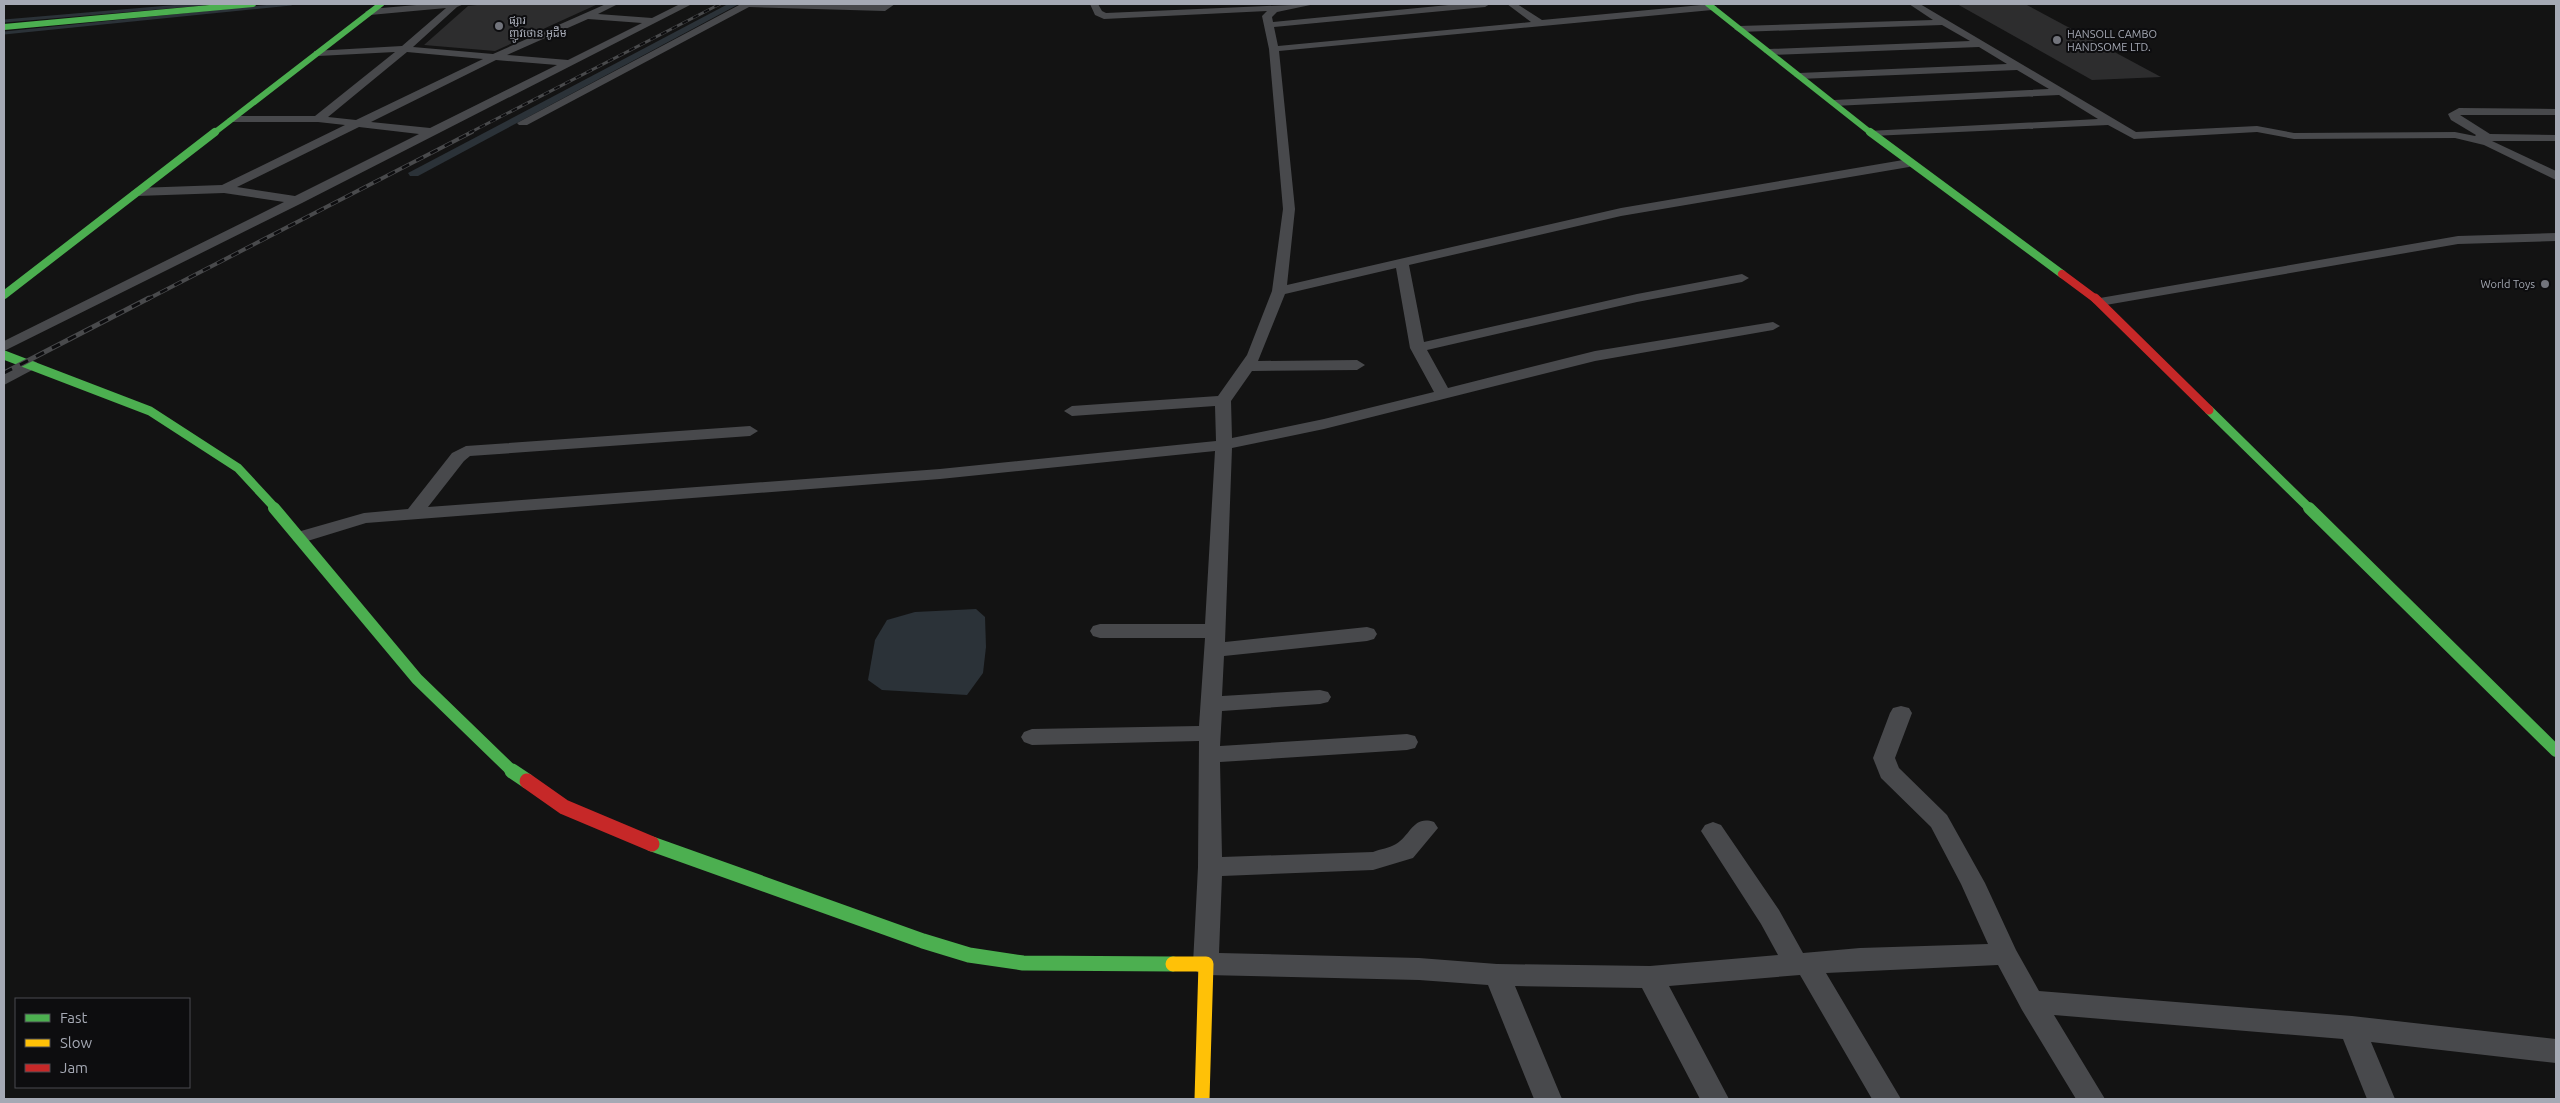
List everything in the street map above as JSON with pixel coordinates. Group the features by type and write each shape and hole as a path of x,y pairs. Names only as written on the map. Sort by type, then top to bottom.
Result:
{"main road":[{"path":"4,27 253,4"},
{"path":"4,295 380,4"},
{"path":"1710,6 1909,163 2100,302 2556,751"},
{"path":"7,360 31,365 150,411 238,468 301,537 417,679 506,767 564,807 631,837 969,955 1023,963 1206,964 1202,1099"}],"street":[{"path":"318,119 405,49 455,4"},
{"path":"370,12 459,4"},
{"path":"224,190 496,56 613,4"},
{"path":"4,347 687,4"},
{"path":"523,124 747,4 885,8 890,4"},
{"path":"1094,4 1098,13 1104,16 1484,4"},
{"path":"1271,12 1310,4"},
{"path":"1511,4 1539,23"},
{"path":"1914,4 2134,136 2256,129 2294,136 2556,138"},
{"path":"1274,49 1710,6"},
{"path":"1271,12 1289,209 1279,291 1255,355 1223,401 1219,578 1209,755 1210,867 1206,964 1420,969 1497,975 1650,977 1860,959 2005,954"},
{"path":"587,16 653,21"},
{"path":"1739,29 1944,22"},
{"path":"1769,52 1980,44"},
{"path":"318,53 405,49 568,63"},
{"path":"1799,76 2018,67"},
{"path":"1834,103 2061,92"},
{"path":"2487,137 2455,118 2454,114 2459,111 2556,112"},
{"path":"233,119 318,119 432,132"},
{"path":"1872,134 2110,122"},
{"path":"2469,137 2488,143 2556,176"},
{"path":"1279,291 1621,212 1909,163"},
{"path":"2536,166 2556,167"},
{"path":"137,192 224,190 298,200"},
{"path":"2100,302 2458,240 2556,237"},
{"path":"1402,263 1418,348 1443,394"},
{"path":"1418,348 1638,298 1742,278"},
{"path":"301,537 364,518 414,513 940,474 1222,445 1298,430 1595,356 1773,326"},
{"path":"4,380 31,365"},
{"path":"1246,366 1357,365"},
{"path":"1072,410 1223,401"},
{"path":"414,513 458,457 466,451 750,431"},
{"path":"1100,631 1214,640 1367,634"},
{"path":"1211,704 1320,697"},
{"path":"1901,713 1884,758 1889,772 1939,821 1974,883 2005,954 2031,1002 2092,1099"},
{"path":"1032,737 1210,733"},
{"path":"1209,755 1407,742"},
{"path":"1210,867 1373,861 1405,851 1426,828"},
{"path":"1713,831 1887,1099"},
{"path":"1497,975 1548,1099"},
{"path":"1650,977 1715,1099"},
{"path":"2031,1002 2352,1028 2556,1051"},
{"path":"2352,1028 2380,1099"}],"shaded area":[{"path":"976,609 985,617 986,647 983,673 967,695 882,690 868,680 875,640 887,620 915,612"}],"building":[{"name":"ផ្សារ ញូវថោន អូដឹម","path":"486,4 598,4 495,51 424,45 468,6"},
{"name":"HANSOLL CAMBO HANDSOME LTD.","path":"1957,4 2025,4 2161,77 2092,80"}],"waterway":[{"path":"4,21 204,4"},
{"path":"4,33 291,4"},
{"path":"414,173 734,4"}],"railway":[{"path":"469,133 720,4"},
{"path":"146,300 472,132"},
{"path":"4,373 149,298"}],"traffic: fast":[{"path":"4,27 253,4"},
{"path":"4,295 381,4"},
{"path":"1708,4 1909,163 2062,274"},
{"path":"4,355 150,411 238,468 301,537 417,679 506,767 527,781"},
{"path":"2209,410 2556,751"},
{"path":"652,844 923,941 969,955 1023,963 1173,964"}],"traffic: slow":[{"path":"1173,964 1206,964 1202,1099"}],"traffic: jam":[{"path":"2062,274 2100,302 2209,410"},
{"path":"527,781 564,807 652,844"}],"place":[{"name":"ផ្សារ ញូវថោន អូដឹម","path":"499,26"},
{"name":"HANSOLL CAMBO HANDSOME LTD.","path":"2057,40"},
{"name":"World Toys","path":"2545,284"}]}
